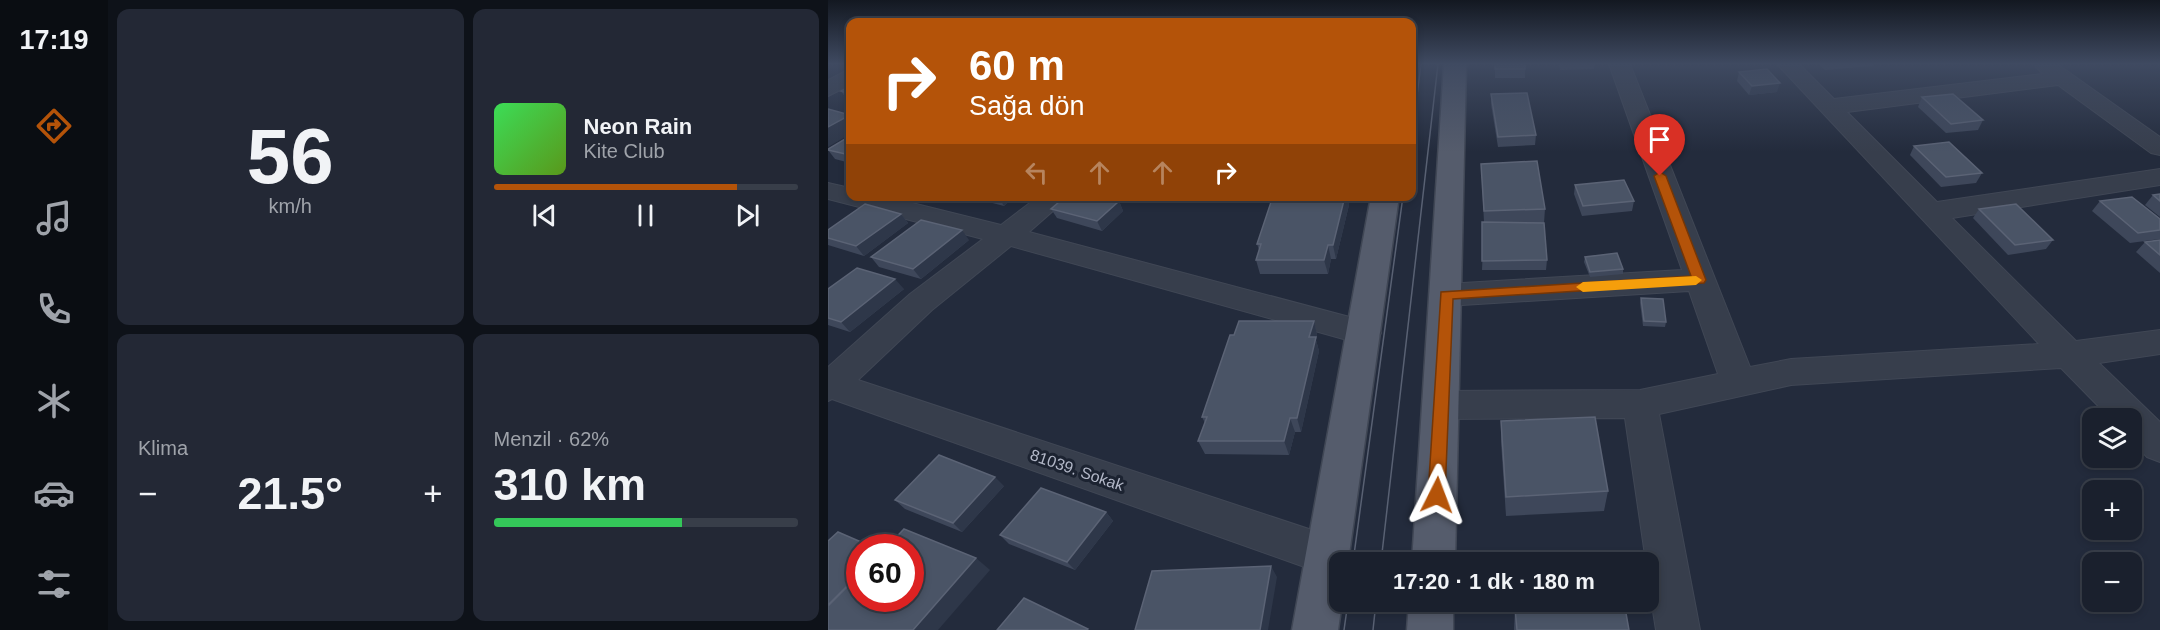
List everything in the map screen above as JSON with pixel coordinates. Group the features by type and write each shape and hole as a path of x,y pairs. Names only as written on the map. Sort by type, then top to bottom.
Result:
{"main road":[{"path":"1434,552 1454,93"},
{"path":"1315,630 1365,333 1384,201"},
{"path":"1430,630 1431,612"}],"street":[{"path":"1630,93 1739,384"},
{"path":"1816,93 2160,446"},
{"path":"1829,107 1934,93"},
{"path":"2089,93 2148,129 2160,148"},
{"path":"1932,212 2160,177"},
{"path":"828,191 846,196"},
{"path":"868,201 1007,236 1365,333"},
{"path":"829,385 968,263 1051,201"},
{"path":"1446,295 1700,280"},
{"path":"1441,405 1640,404 1791,372 2069,355 2160,342"},
{"name":"81039. Sokak","path":"829,385 1327,555"},
{"path":"1640,404 1678,630"}],"building":[{"path":"1527,93 1536,135 1498,137 1491,94"},
{"path":"1953,94 1983,120 1951,124 1922,97"},
{"path":"828,109 846,114 846,117 828,127"},
{"path":"846,138 846,154 828,149"},
{"path":"1949,142 1982,173 1946,177 1914,146"},
{"path":"1537,161 1545,209 1484,211 1481,164"},
{"path":"1624,180 1634,201 1583,206 1575,185"},
{"path":"2160,194 2160,201 2153,195"},
{"path":"2132,197 2160,219 2160,230 2138,233 2100,201"},
{"path":"1060,201 1119,201 1097,221 1051,209"},
{"path":"1271,201 1344,201 1333,245 1328,245 1324,260 1256,260 1261,244 1257,244"},
{"path":"865,204 901,214 856,246 828,238 828,230"},
{"path":"2016,204 2053,240 2015,245 1979,209"},
{"path":"921,220 962,230 913,269 871,257"},
{"path":"1482,222 1544,223 1547,260 1482,261"},
{"path":"2160,240 2160,255 2145,242"},
{"path":"1617,253 1623,269 1590,272 1585,257"},
{"path":"857,268 895,279 841,322 828,318 828,289"},
{"path":"1641,298 1663,299 1666,322 1644,321"},
{"path":"1239,321 1314,321 1309,337 1316,337 1297,418 1290,418 1284,441 1198,441 1207,417 1202,417 1230,335 1234,335"},
{"path":"1595,417 1608,491 1506,497 1501,421"},
{"path":"939,455 995,477 953,523 895,500"},
{"path":"1041,488 1106,512 1067,562 1000,535"},
{"path":"904,529 916,534 899,534"},
{"path":"838,532 846,535 846,587 828,605 828,541"},
{"path":"924,537 976,558 913,630 828,630 828,606 846,588 846,612 924,612"},
{"path":"1271,566 1260,630 1135,630 1152,571"},
{"path":"1024,598 1088,629 997,630"},
{"path":"1515,612 1626,612 1629,630 1517,630"}],"tram line":[{"path":"1416,103 1417,93"},
{"path":"1382,552 1435,93"},
{"path":"1354,552 1402,201"},
{"path":"1344,630 1347,612"},
{"path":"1373,630 1375,612"}],"slow traffic":[{"path":"1583,287 1696,280"}],"route":[{"path":"1437,495 1446,295 1700,280 1660,176"}]}
